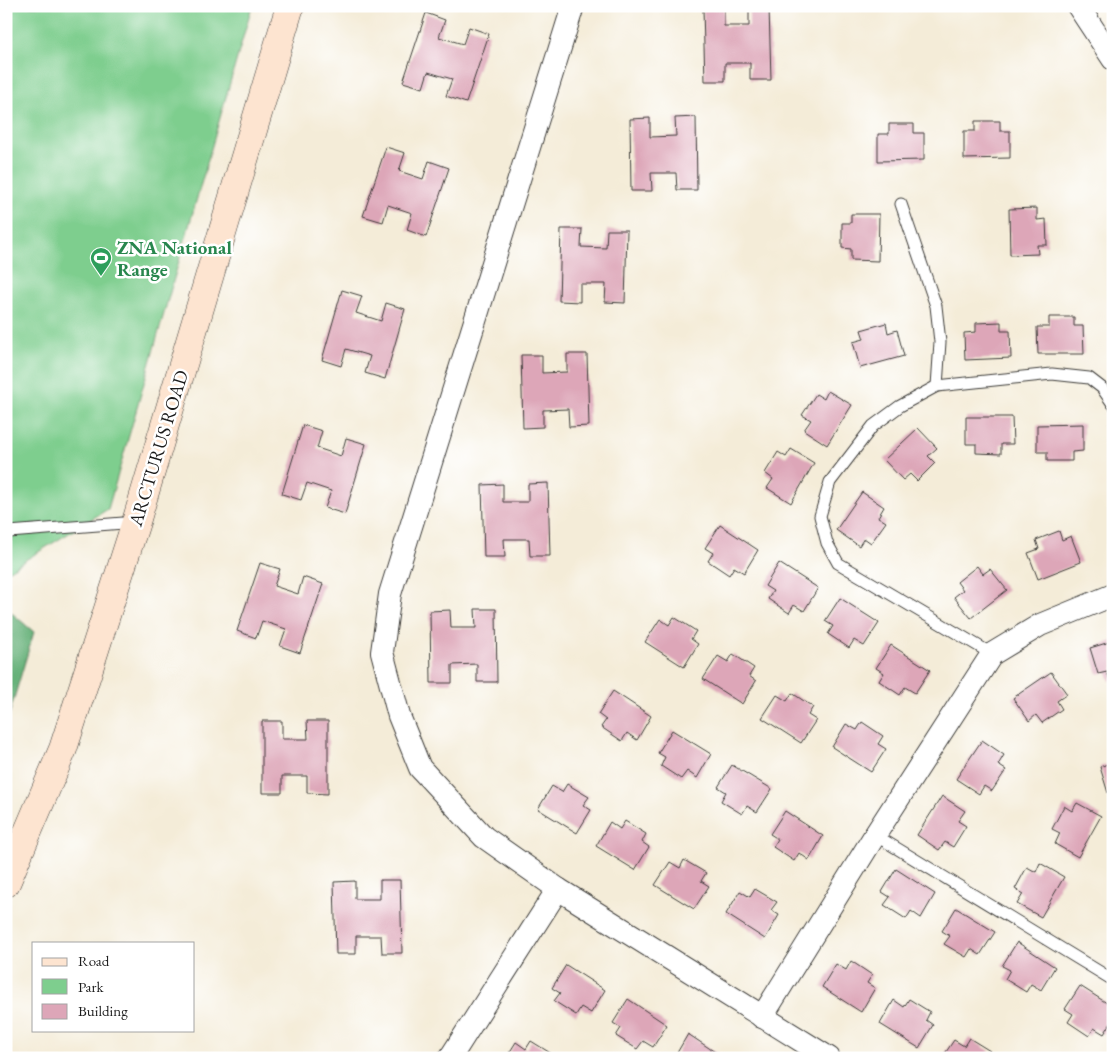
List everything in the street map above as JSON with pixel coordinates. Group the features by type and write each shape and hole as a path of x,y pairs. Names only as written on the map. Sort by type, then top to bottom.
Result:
{"main road":[{"name":"ARCTURUS ROAD","path":"6,883 63,749 136,522 290,6"}],"street":[{"path":"573,6 390,594 382,652 400,716 420,768 484,837 558,889 829,1058"},
{"path":"1078,6 1113,59"},
{"path":"762,1017 875,835 992,654 1040,625 1113,595"},
{"path":"450,1058 558,889"}],"lane":[{"path":"901,204 936,306 940,342 937,386"},
{"path":"992,654 838,562 827,543 820,516 830,482 873,426 900,406 937,386 1052,374 1089,378 1102,388 1113,404"},
{"path":"7,534 136,522"},
{"path":"875,835 1113,980"}],"green space":[{"name":"ZNA National Range","path":"6,6 252,6 108,509 6,572"},
{"path":"6,608 34,632 6,725"}],"building":[{"path":"769,7 771,80 750,80 750,63 725,63 725,81 705,81 703,9 724,8 724,26 749,26 749,8"},
{"path":"426,13 445,20 439,37 463,44 469,27 489,34 466,103 446,96 452,79 428,72 423,88 403,82"},
{"path":"696,117 697,190 677,190 676,173 651,173 652,191 631,191 630,119 650,118 650,137 676,136 675,118"},
{"path":"975,121 1000,121 1000,131 1010,131 1010,158 964,159 964,131 975,131"},
{"path":"889,124 914,124 914,133 924,133 924,160 878,161 878,134 889,134"},
{"path":"386,147 405,153 399,171 423,179 429,161 449,168 426,237 407,230 412,213 388,205 383,222 363,216"},
{"path":"1037,208 1037,220 1046,219 1047,245 1037,245 1038,254 1010,255 1009,209"},
{"path":"851,214 879,214 878,261 851,260 851,249 842,248 842,223 851,223"},
{"path":"561,229 582,229 581,247 606,248 607,230 627,230 625,303 605,302 606,284 580,284 580,302 559,301"},
{"path":"342,290 362,296 356,313 381,321 386,303 405,309 385,379 365,373 370,356 346,349 341,366 322,360"},
{"path":"1049,317 1074,317 1074,326 1083,326 1084,354 1038,354 1037,327 1049,327"},
{"path":"1001,322 1001,331 1010,331 1011,358 965,360 964,333 976,332 976,323"},
{"path":"886,323 888,333 897,330 904,356 860,368 853,342 864,339 861,330"},
{"path":"567,354 587,354 589,426 569,427 568,409 543,410 543,427 523,428 521,355 542,355 542,373 567,372"},
{"path":"828,391 852,405 827,445 804,430 811,420 802,415 816,394 824,399"},
{"path":"966,417 1012,417 1013,444 1001,444 1001,454 976,453 976,444 966,444"},
{"path":"1083,424 1083,451 1072,452 1072,461 1047,461 1047,452 1037,452 1037,425"},
{"path":"303,425 322,431 317,448 341,456 346,438 366,444 345,514 325,508 331,491 307,483 301,500 282,494"},
{"path":"918,428 937,448 928,456 935,463 917,481 910,474 903,480 884,460"},
{"path":"791,449 814,463 791,503 767,488 773,479 765,473 778,452 786,457"},
{"path":"548,483 550,556 530,556 529,539 504,539 505,557 484,557 482,485 503,484 503,502 528,502 528,484"},
{"path":"862,492 884,507 878,517 886,522 871,543 864,538 859,546 836,530"},
{"path":"720,525 758,550 744,573 734,567 729,575 708,561 713,553 705,548"},
{"path":"1059,531 1062,540 1071,536 1081,562 1038,579 1028,553 1039,549 1036,540"},
{"path":"260,563 280,569 274,586 298,594 303,577 323,584 300,653 280,646 286,629 262,621 256,638 237,631"},
{"path":"779,563 818,588 804,611 794,605 789,613 768,599 773,591 765,586"},
{"path":"977,566 983,574 990,569 1007,590 971,618 954,597 963,590 957,582"},
{"path":"840,598 879,623 864,646 854,640 849,648 828,634 833,626 825,621"},
{"path":"475,609 496,609 497,682 477,682 477,664 452,665 452,683 431,683 430,611 450,610 451,628 476,628"},
{"path":"674,617 696,631 691,639 698,644 684,667 645,642 660,619 669,625"},
{"path":"1113,641 1113,680 1110,681 1107,672 1098,674 1090,648"},
{"path":"891,645 930,670 915,693 905,687 900,695 879,681 884,673 876,668"},
{"path":"733,654 754,668 749,676 756,681 742,704 703,679 718,656 728,662"},
{"path":"1051,672 1067,694 1057,701 1062,709 1042,723 1036,715 1029,721 1013,698"},
{"path":"613,691 651,716 637,740 627,733 622,741 601,727 606,720 598,714"},
{"path":"792,693 813,707 808,715 816,720 801,743 762,718 777,695 787,701"},
{"path":"262,721 282,721 282,739 308,739 307,721 328,721 328,794 307,793 307,776 282,776 282,793 262,793"},
{"path":"862,722 883,736 878,744 886,749 871,772 832,747 846,724 857,730"},
{"path":"672,730 711,754 697,778 687,771 681,779 661,766 665,757 658,753"},
{"path":"982,740 1004,755 998,765 1006,770 992,791 984,786 979,794 956,779"},
{"path":"1113,752 1113,791 1108,793 1100,767 1110,763 1108,754"},
{"path":"732,765 772,789 757,812 747,806 742,814 721,801 726,792 718,787"},
{"path":"567,784 589,797 583,805 591,810 577,833 538,809 552,786 562,792"},
{"path":"942,796 965,811 958,821 966,826 953,847 945,842 939,850 917,835"},
{"path":"1077,803 1101,816 1078,857 1055,844 1060,833 1052,829 1064,806 1072,811"},
{"path":"785,811 823,836 809,860 799,853 794,861 773,847 778,839 770,834"},
{"path":"625,821 646,834 642,842 649,847 635,870 596,846 610,822 620,829"},
{"path":"684,860 706,873 701,881 709,886 694,909 655,885 670,862 680,868"},
{"path":"1040,863 1064,877 1041,917 1017,904 1023,894 1015,889 1027,867 1036,872"},
{"path":"896,869 935,894 921,918 911,911 906,919 884,905 890,897 882,892"},
{"path":"380,880 400,880 402,953 382,953 381,936 356,936 356,954 336,954 334,882 355,881 355,899 380,899"},
{"path":"755,889 777,902 771,910 779,915 765,939 726,914 740,891 750,897"},
{"path":"956,908 995,932 980,955 971,949 966,957 944,944 950,936 942,931"},
{"path":"1017,942 1055,967 1041,990 1031,984 1026,992 1005,979 1010,970 1002,966"},
{"path":"851,961 872,975 867,983 875,988 861,1012 822,987 836,964 846,970"},
{"path":"566,965 605,990 591,1013 581,1007 576,1015 554,1001 560,993 552,988"},
{"path":"1080,986 1113,1007 1113,1020 1104,1034 1094,1028 1089,1036 1068,1022 1073,1014 1065,1009"},
{"path":"628,999 667,1025 653,1047 643,1041 637,1049 616,1036 621,1028 613,1023"},
{"path":"909,999 930,1012 926,1020 933,1025 919,1048 880,1024 894,1000 904,1007"},
{"path":"688,1034 724,1058 674,1058"},
{"path":"969,1038 990,1051 985,1058 942,1058 954,1040 964,1046"},
{"path":"531,1041 552,1054 550,1058 506,1058 516,1042 526,1049"}],"place":[{"name":"ZNA National Range","path":"101,277"}]}
